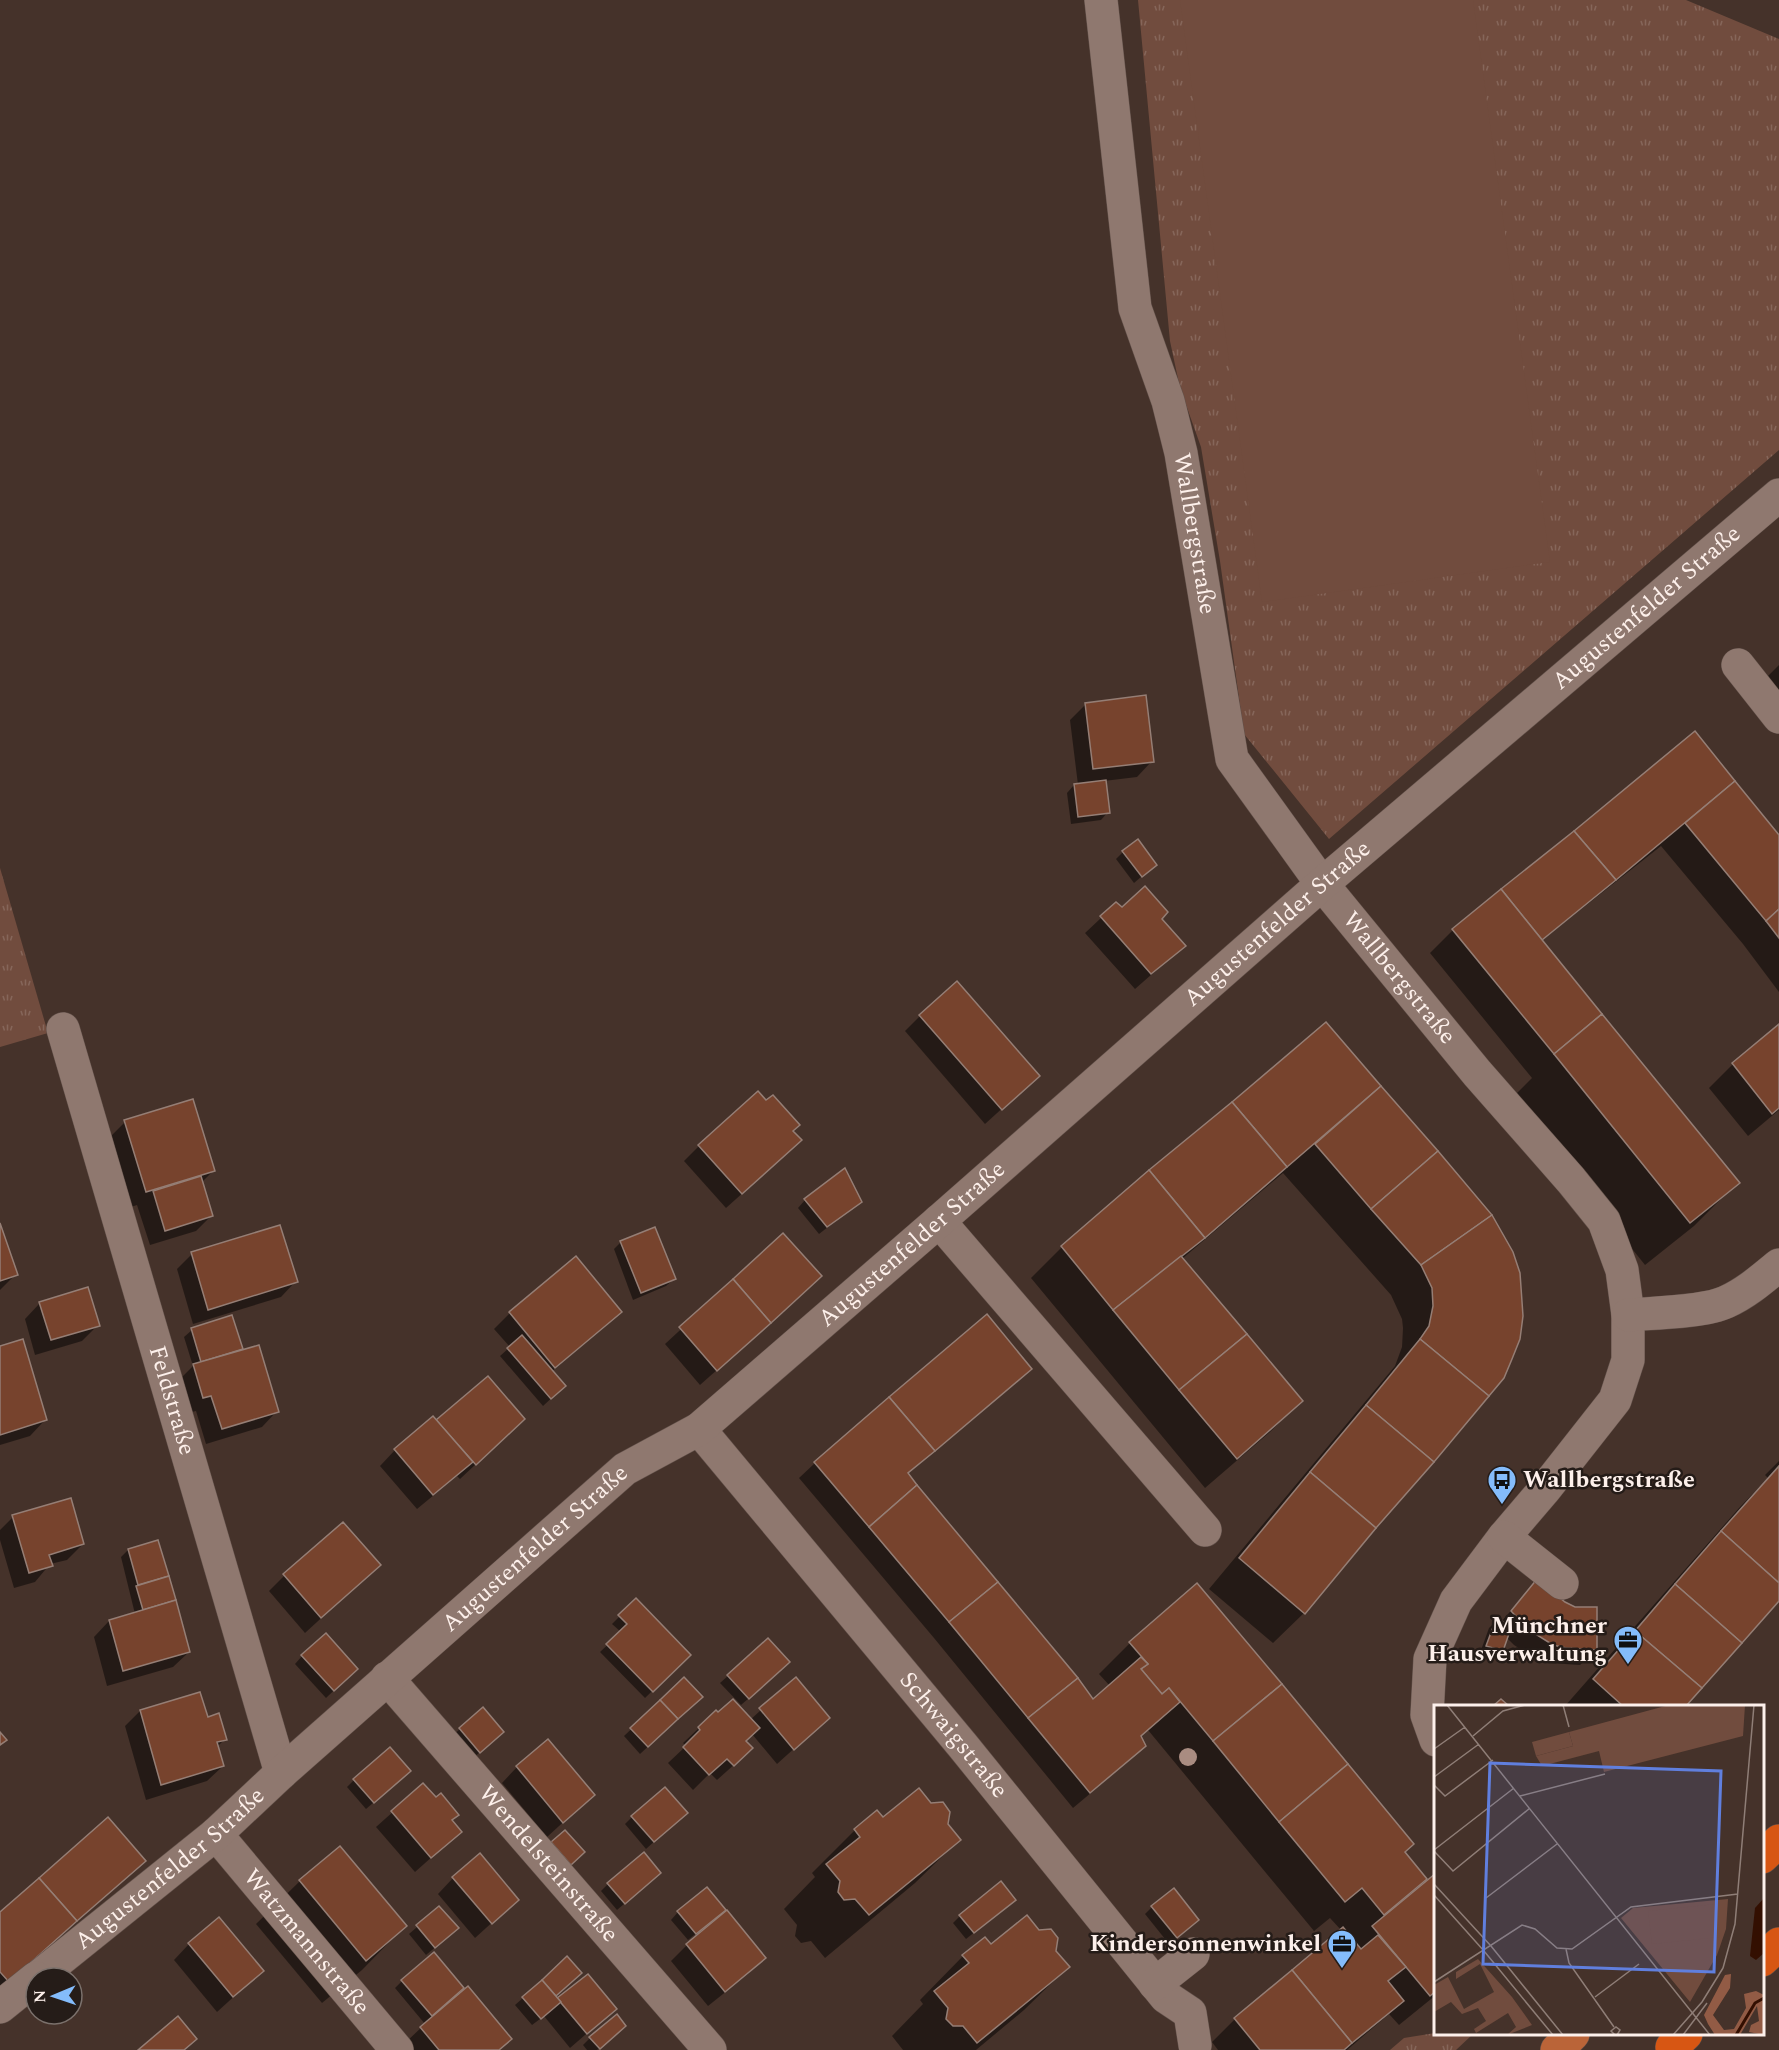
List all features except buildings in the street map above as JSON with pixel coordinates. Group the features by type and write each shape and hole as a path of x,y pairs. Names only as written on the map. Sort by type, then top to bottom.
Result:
{"highway":[{"path":"1764,1855 1779,1841"},
{"path":"1764,1958 1779,1944"}],"main road":[{"path":"1557,2050 1572,2035"}],"street":[{"name":"Wallbergstraße","path":"1101,0 1135,308 1168,401 1181,453 1232,759 1322,884 1477,1073 1604,1221 1622,1270 1628,1315 1628,1360 1615,1400 1545,1490 1504,1537 1456,1601 1430,1659 1427,1715 1434,1734"},
{"name":"Augustenfelder Straße","path":"51,1966 216,1834 387,1678 625,1468 699,1429 1322,884 1779,495"},
{"path":"1738,665 1779,717"},
{"name":"Feldstraße","path":"63,1029 281,1773"},
{"path":"939,1221 1205,1530"},
{"path":"1628,1315 1724,1304 1750,1288 1779,1265"},
{"name":"Schwaigstraße","path":"699,1429 963,1746 1155,1984 1166,1997 1190,2013 1195,2045"},
{"path":"1504,1537 1562,1583"},
{"name":"Wendelsteinstraße","path":"387,1678 710,2050"},
{"name":"Watzmannstraße","path":"216,1834 397,2050"},
{"path":"1155,1984 1193,1954"},
{"name":"Augustenfelder Straße","path":"0,2007 24,1988"}],"green space":[{"path":"1138,0 1686,0 1779,39 1779,450 1329,839 1244,734 1220,561 1201,447 1180,388 1170,341"},
{"path":"1180,0 1473,0 1550,562 1262,602"},
{"path":"0,868 48,1033 0,1047"},
{"path":"1434,2033 1434,2035 1472,2035 1456,2050 1390,2050 1404,2038"}],"place":[{"name":"Wallbergstraße","path":"1502,1506"},
{"name":"Münchner Hausverwaltung","path":"1628,1666"},
{"name":"Kindersonnenwinkel","path":"1342,1970"}]}
